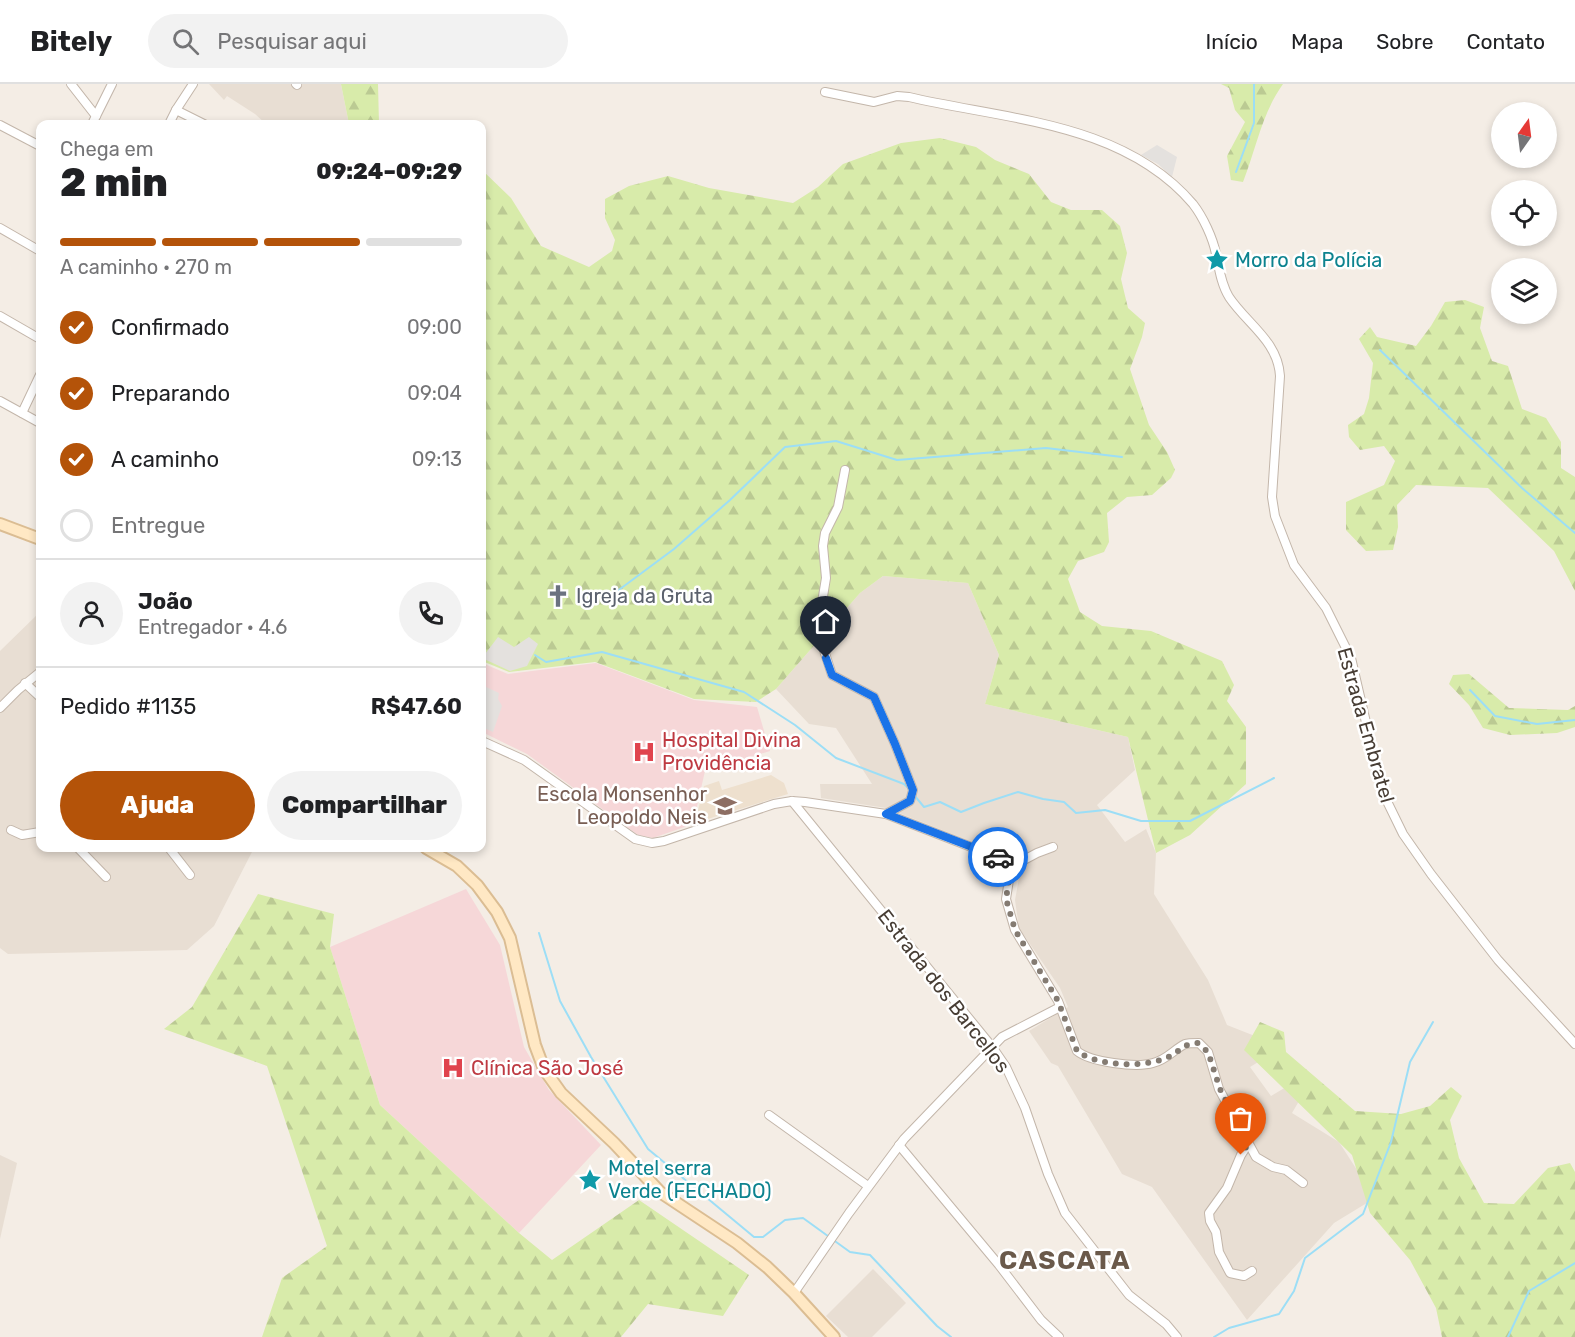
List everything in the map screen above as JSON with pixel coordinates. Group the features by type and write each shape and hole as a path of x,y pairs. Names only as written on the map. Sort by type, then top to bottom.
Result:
{"main road":[{"path":"0,524 36,538"},
{"path":"433,852 457,866 477,885 497,912 510,938 535,1045 544,1069 561,1093 614,1143 660,1192 737,1243 794,1293 834,1337"}],"street":[{"path":"71,84 94,120"},
{"path":"94,120 112,84"},
{"path":"171,120 193,84"},
{"name":"Estrada Embratel","path":"825,92 874,102 897,96 1000,115 1089,135 1154,167 1194,205 1213,244 1221,279 1229,297 1273,349 1277,358 1280,376 1272,496 1275,516 1294,565 1326,608 1351,658 1382,791 1403,834 1431,874 1498,960 1575,1044"},
{"path":"176,110 196,120"},
{"path":"0,125 36,144"},
{"path":"0,228 36,249"},
{"path":"0,316 36,337"},
{"path":"22,413 36,383"},
{"path":"0,401 36,421"},
{"path":"845,470 838,507 825,533 823,546 826,578 818,627 820,641 832,675 874,697 913,790 910,801 886,814"},
{"path":"0,708 36,675"},
{"path":"25,683 36,694"},
{"path":"486,743 524,760 635,839 652,843 774,804 792,801 886,814 1005,860 1011,867 1006,899 1015,930 1060,1007 1077,1051 1083,1056 1099,1060 1139,1065 1152,1064 1170,1057 1186,1044 1198,1043 1208,1052 1220,1089 1256,1157 1273,1167 1287,1170 1303,1183"},
{"name":"Estrada dos Barcellos","path":"792,801 993,1048 1006,1067 1025,1108 1048,1174 1065,1213 1129,1296 1166,1324 1177,1337"},
{"path":"11,830 22,835 36,833"},
{"path":"1011,867 1053,847"},
{"path":"82,852 106,877"},
{"path":"172,852 190,875"},
{"path":"794,1293 899,1145 1002,1037 1060,1007"},
{"path":"769,1115 868,1186"},
{"path":"1248,1144 1227,1188 1209,1213 1220,1252 1230,1273 1244,1276 1252,1271"},
{"path":"899,1145 999,1265 1041,1320 1059,1337"}],"shaded area":[{"path":"209,84 341,84 348,120 262,120 227,96 224,100"},
{"path":"1157,145 1177,157 1172,177 1158,164 1141,155"},
{"path":"883,576 968,583 999,655 985,704 1128,737 1135,770 1097,805 1125,842 1146,829 1156,853 1154,894 1208,980 1227,1025 1283,1047 1250,1067 1271,1096 1286,1087 1299,1101 1292,1113 1339,1142 1375,1198 1334,1223 1247,1320 1152,1187 1122,1174 1058,1066 1051,1063 1029,1031 1068,1007 1060,988 1019,928 1015,900 1021,867 1014,858 886,808 821,798 820,784 872,784 836,728 809,724 776,689 860,593"},
{"path":"36,616 36,852 252,852 214,926 187,950 8,954 0,948 0,651"},
{"path":"498,637 514,647 529,637 538,644 527,666 510,671 486,660 486,653"},
{"name":"Hospital Divina Providência","path":"596,663 694,700 757,707 770,751 705,771 693,824 653,838 638,835 527,754 486,734 486,665 508,674"},
{"path":"486,687 499,693 498,699 502,706 493,732 486,729"},
{"name":"Escola Monsenhor Leopoldo Neis","path":"771,775 784,783 788,794 695,823 704,786 719,781 722,790"},
{"name":"Clínica São José","path":"466,889 500,945 524,1047 549,1090 601,1145 519,1233 380,1105 330,947"},
{"path":"0,1155 17,1163 0,1239"},
{"path":"873,1269 906,1303 872,1337 848,1337 826,1316"}],"green space":[{"path":"341,84 378,84 379,120 348,120"},
{"path":"1221,84 1283,84 1265,119 1243,182 1231,180 1227,156 1245,122 1235,110 1229,88"},
{"path":"940,138 976,147 995,160 1029,174 1051,202 1071,210 1102,210 1120,226 1127,253 1121,279 1128,308 1145,323 1130,369 1149,425 1167,452 1175,470 1171,478 1152,495 1127,497 1107,513 1109,542 1104,552 1078,561 1068,579 1080,612 1102,626 1151,631 1222,661 1234,685 1227,701 1246,727 1246,784 1190,835 1156,853 1128,737 985,704 999,655 968,583 883,576 860,593 776,689 756,702 694,699 595,662 509,672 486,663 486,174 511,198 541,246 589,267 612,251 615,240 605,218 605,199 629,186 668,176 709,188 793,203 818,187 843,164 901,143"},
{"path":"1465,300 1484,307 1480,328 1492,361 1508,366 1522,409 1546,418 1561,442 1561,468 1575,477 1575,591 1554,551 1488,488 1416,485 1397,505 1398,527 1393,550 1366,551 1346,530 1346,502 1384,485 1395,461 1384,446 1360,450 1349,437 1348,425 1364,414 1369,398 1373,363 1359,339 1370,327 1377,337 1416,346 1445,302"},
{"path":"1469,674 1509,708 1568,710 1575,706 1575,727 1557,733 1510,735 1483,728 1469,705 1449,684 1453,675"},
{"path":"258,894 334,914 330,947 380,1105 519,1233 552,1260 639,1200 749,1275 723,1316 648,1304 621,1337 262,1337 282,1278 327,1246 267,1066 164,1029 192,1007"},
{"path":"1260,1022 1284,1032 1286,1052 1355,1111 1401,1114 1430,1106 1451,1087 1462,1096 1450,1120 1459,1158 1484,1203 1514,1204 1548,1168 1570,1163 1575,1172 1575,1337 1442,1337 1436,1308 1410,1260 1370,1213 1352,1155 1244,1050"}],"waterway":[{"path":"1236,172 1254,123 1254,84"},
{"path":"1380,350 1522,488 1575,533"},
{"path":"616,592 674,549 730,500 785,447 836,441 897,460 1046,448 1122,457"},
{"path":"535,655 546,662 602,652 744,692 795,725 836,758 904,784 910,790"},
{"path":"1470,690 1495,716 1537,724 1575,720"},
{"path":"914,795 924,807 940,802 961,812 1018,792 1064,802 1076,813 1105,810 1141,821 1190,821 1274,778"},
{"path":"539,933 560,1001 591,1057 648,1149 754,1237 763,1237 785,1220 803,1218 850,1252 870,1255 937,1326 951,1337"},
{"path":"1214,1337 1229,1328 1279,1314 1294,1291 1305,1258 1363,1214 1391,1142 1410,1062 1433,1022"},
{"path":"1508,1337 1529,1291 1575,1263"}],"way so far":[{"path":"998,857 1005,860 1011,867 1006,899 1015,930 1058,1001 1077,1051 1083,1056 1099,1060 1139,1065 1152,1064 1170,1057 1186,1044 1198,1043 1208,1052 1220,1089 1248,1144 1241,1155"}],"place":[{"name":"Morro da Polícia","path":"1217,260"},
{"name":"Igreja da Gruta","path":"558,596"},
{"name":"Hospital Divina Providência","path":"644,752"},
{"name":"Escola Monsenhor Leopoldo Neis","path":"725,806"},
{"name":"Clínica São José","path":"453,1068"},
{"name":"Motel serra Verde (FECHADO)","path":"590,1180"}],"district":[{"name":"CASCATA","path":"1065,1260"}],"route":[{"path":"826,658 832,675 874,697 913,790 910,801 886,814 998,857"}]}
